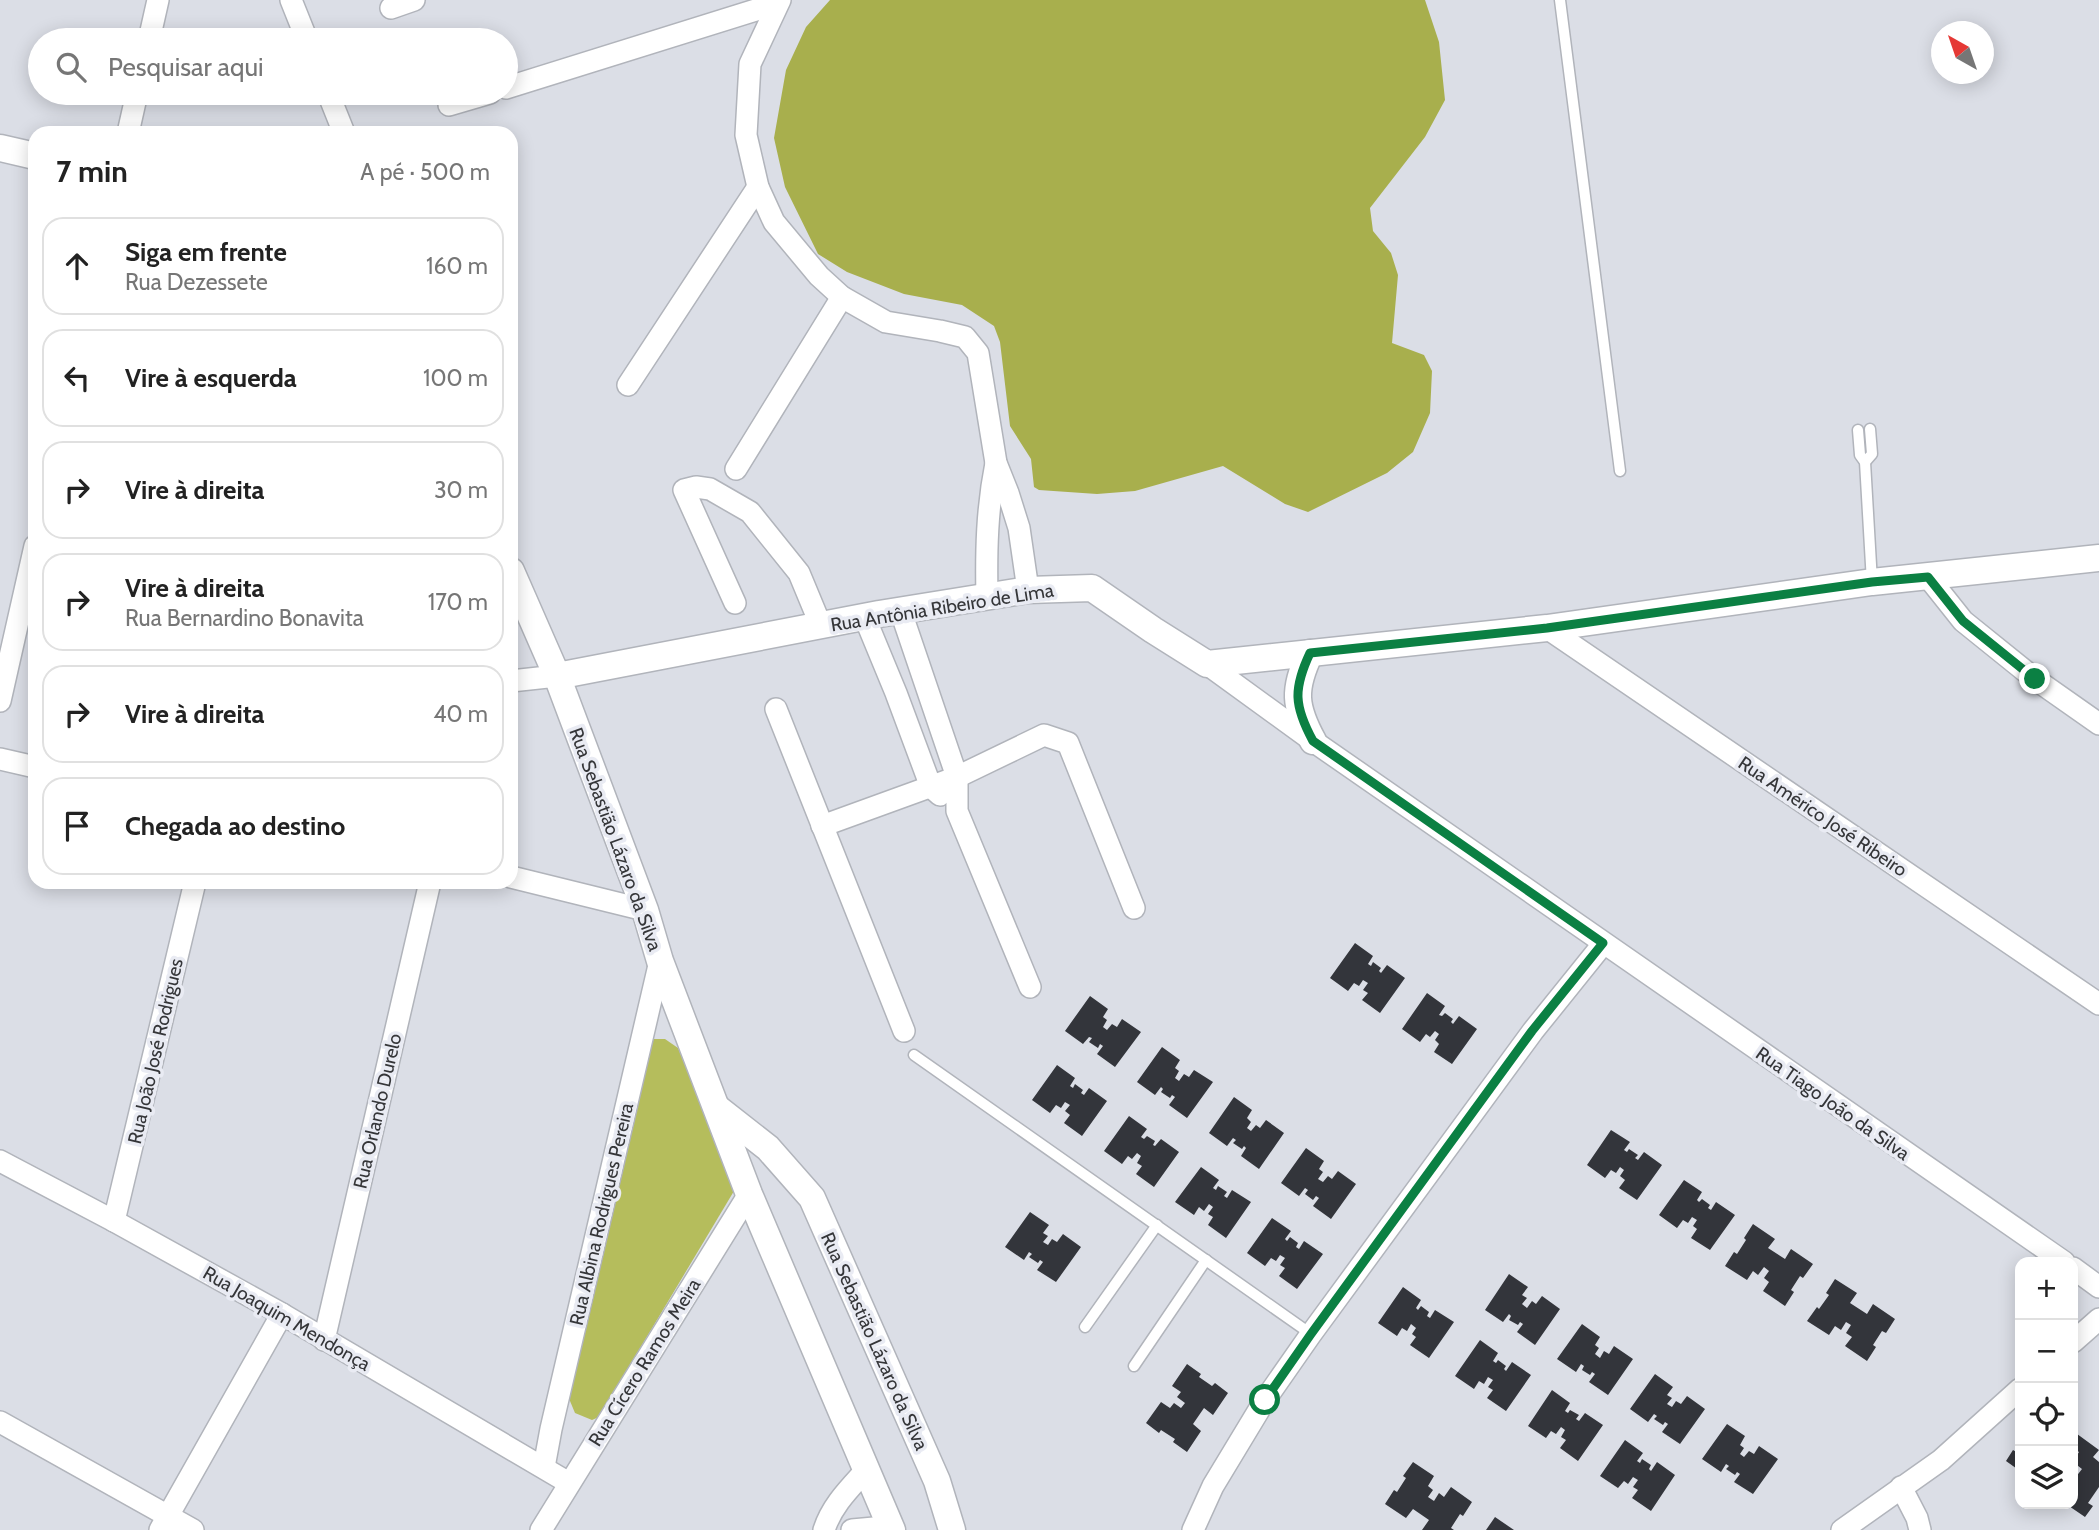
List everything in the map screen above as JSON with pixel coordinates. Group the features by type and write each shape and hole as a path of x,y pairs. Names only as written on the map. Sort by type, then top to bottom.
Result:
{"street":[{"path":"152,28 158,0"},
{"path":"291,0 302,28"},
{"path":"391,8 414,0"},
{"path":"518,84 779,2"},
{"path":"779,2 750,64 746,135 758,187 774,222 819,276 842,296 886,322 965,337 978,353 996,463 1019,528 1028,590"},
{"path":"130,126 134,105"},
{"path":"333,105 341,126"},
{"path":"0,148 28,154"},
{"path":"628,385 758,187"},
{"path":"736,469 842,296"},
{"path":"987,597 989,495 996,463"},
{"path":"735,603 684,490 696,487 710,489 750,512 799,573 821,626"},
{"path":"1207,664 1547,628 1872,582 2099,558"},
{"path":"1928,577 1963,621 2035,679 2099,724"},
{"path":"0,701 28,578"},
{"name":"Rua Sebastião Lázaro da Silva","path":"518,587 557,676 645,910 660,961 749,1194 892,1530"},
{"name":"Rua Antônia Ribeiro de Lima","path":"518,680 557,676 1028,590 1092,588 1207,664 1603,943"},
{"path":"901,612 957,777 957,811 1031,987"},
{"path":"865,618 931,787 957,811"},
{"name":"Rua Américo José Ribeiro","path":"1547,628 2099,1004"},
{"path":"1310,653 1300,674 1297,697 1302,720 1313,741"},
{"path":"776,709 904,1031"},
{"path":"822,826 957,777 1044,735 1068,744 1134,908"},
{"path":"0,759 28,765"},
{"path":"518,879 645,910"},
{"name":"Rua João José Rodrigues","path":"114,1221 193,889"},
{"name":"Rua Orlando Durelo","path":"324,1340 428,889"},
{"path":"1194,1530 1219,1476 1265,1400 1532,1031 1603,943"},
{"name":"Rua Tiago João da Silva","path":"1603,943 2057,1257"},
{"name":"Rua Albina Rodrigues Pereira","path":"544,1467 660,961"},
{"name":"Rua Sebastião Lázaro da Silva","path":"716,1108 768,1148 812,1198 937,1481 952,1530"},
{"name":"Rua Joaquim Mendonça","path":"0,1161 282,1314 569,1483"},
{"name":"Rua Cícero Ramos Meira","path":"541,1530 749,1194"},
{"path":"2078,1272 2099,1287"},
{"path":"164,1523 282,1314"},
{"path":"2078,1338 2099,1319"},
{"path":"1842,1530 1941,1460 2015,1393"},
{"path":"0,1422 164,1523 193,1530"},
{"path":"824,1530 835,1506 867,1469"},
{"path":"1901,1487 1917,1518 1920,1530"},
{"path":"852,1530 883,1530"}],"lane":[{"path":"1560,0 1620,471"},
{"path":"1865,462 1872,454 1870,429"},
{"path":"1858,430 1860,455 1865,462 1872,582"},
{"path":"914,1055 1311,1334"},
{"path":"1085,1327 1157,1225"},
{"path":"1134,1366 1206,1260"}],"green space":[{"path":"830,0 1425,0 1439,42 1445,100 1425,137 1370,208 1373,231 1391,253 1398,275 1392,343 1424,355 1432,371 1430,413 1413,452 1387,473 1308,512 1285,504 1223,466 1135,491 1097,494 1039,490 1034,487 1031,459 1010,426 1000,342 994,326 962,305 904,294 847,272 818,254 785,187 774,138 786,70 806,27"},
{"path":"653,1039 665,1039 678,1048 735,1183 734,1191 599,1417 592,1420 575,1413 568,1389 642,1048"}],"building":[{"path":"1355,943 1373,956 1368,964 1371,966 1373,962 1381,968 1381,973 1387,965 1405,978 1380,1013 1362,1000 1368,993 1363,990 1368,983 1363,980 1359,986 1354,983 1348,991 1330,978"},
{"path":"1427,993 1445,1006 1439,1015 1445,1013 1453,1019 1453,1024 1459,1016 1477,1029 1452,1064 1434,1052 1439,1044 1435,1040 1439,1034 1435,1031 1430,1037 1426,1034 1420,1042 1402,1029"},
{"path":"1090,996 1108,1009 1103,1017 1107,1020 1103,1027 1107,1030 1112,1024 1117,1027 1122,1019 1141,1032 1115,1067 1097,1054 1103,1046 1100,1044 1098,1048 1089,1042 1092,1038 1089,1037 1083,1044 1065,1031"},
{"path":"1162,1047 1180,1060 1175,1068 1179,1071 1175,1078 1179,1081 1184,1074 1189,1077 1194,1070 1213,1082 1187,1118 1169,1105 1175,1097 1172,1095 1170,1098 1161,1092 1161,1087 1155,1095 1137,1082"},
{"path":"1057,1065 1075,1078 1070,1086 1073,1088 1075,1084 1083,1090 1081,1093 1084,1095 1089,1088 1107,1101 1082,1136 1064,1123 1070,1115 1065,1111 1070,1105 1065,1102 1061,1108 1056,1105 1050,1113 1032,1100"},
{"path":"1234,1097 1252,1110 1247,1118 1251,1122 1247,1128 1251,1131 1256,1125 1260,1128 1266,1120 1284,1133 1259,1169 1241,1156 1246,1148 1244,1146 1242,1149 1233,1143 1236,1140 1233,1138 1227,1146 1209,1133"},
{"path":"1129,1116 1147,1129 1141,1137 1144,1139 1147,1136 1155,1141 1155,1146 1161,1139 1179,1152 1154,1187 1136,1174 1142,1166 1137,1163 1141,1156 1137,1153 1132,1159 1128,1156 1122,1164 1104,1151"},
{"path":"1611,1130 1630,1142 1624,1150 1627,1152 1629,1149 1638,1155 1635,1158 1638,1160 1644,1152 1662,1165 1637,1200 1619,1188 1625,1180 1620,1176 1624,1170 1620,1167 1616,1173 1611,1170 1605,1178 1587,1165"},
{"path":"1306,1148 1324,1161 1319,1169 1323,1172 1318,1179 1323,1182 1328,1176 1332,1179 1338,1171 1356,1184 1331,1219 1313,1206 1319,1198 1316,1196 1313,1200 1305,1194 1308,1190 1305,1188 1299,1196 1281,1183"},
{"path":"1201,1167 1219,1180 1213,1188 1216,1190 1218,1186 1227,1192 1224,1196 1227,1198 1232,1190 1251,1202 1226,1238 1208,1225 1213,1217 1208,1214 1213,1207 1209,1204 1204,1211 1199,1207 1194,1215 1175,1202"},
{"path":"1684,1180 1702,1192 1697,1200 1699,1202 1702,1199 1710,1205 1708,1208 1711,1210 1716,1202 1735,1215 1710,1250 1691,1238 1697,1229 1693,1226 1697,1220 1692,1217 1688,1223 1683,1220 1677,1228 1659,1215"},
{"path":"1030,1212 1049,1225 1043,1233 1048,1236 1043,1242 1048,1245 1052,1239 1057,1242 1063,1234 1081,1247 1056,1282 1037,1270 1043,1262 1040,1260 1038,1263 1029,1257 1032,1254 1029,1252 1024,1260 1005,1247"},
{"path":"1272,1218 1291,1231 1285,1239 1287,1241 1290,1237 1298,1243 1296,1247 1299,1249 1304,1241 1323,1254 1297,1289 1279,1276 1285,1268 1280,1265 1285,1258 1280,1255 1276,1261 1271,1258 1265,1266 1247,1253"},
{"path":"1753,1224 1775,1239 1768,1248 1785,1259 1791,1249 1813,1264 1803,1278 1800,1276 1785,1306 1763,1291 1769,1282 1764,1278 1769,1271 1764,1267 1758,1275 1753,1271 1747,1280 1725,1266 1734,1252 1737,1254"},
{"path":"1509,1274 1528,1287 1522,1295 1527,1298 1522,1304 1527,1308 1532,1301 1536,1304 1542,1296 1560,1309 1535,1345 1517,1332 1523,1324 1520,1322 1518,1325 1509,1320 1509,1314 1503,1322 1485,1310"},
{"path":"1835,1279 1857,1293 1850,1303 1867,1314 1873,1304 1895,1319 1886,1333 1882,1331 1867,1361 1845,1346 1852,1337 1846,1333 1851,1325 1846,1322 1841,1330 1835,1326 1829,1335 1807,1321 1829,1295 1826,1293"},
{"path":"1403,1287 1421,1300 1416,1308 1418,1310 1421,1306 1429,1312 1427,1316 1430,1318 1435,1310 1454,1322 1429,1358 1410,1345 1416,1337 1412,1334 1416,1328 1411,1324 1407,1331 1402,1328 1397,1336 1378,1323"},
{"path":"1582,1324 1600,1337 1595,1345 1599,1348 1595,1354 1600,1358 1604,1351 1609,1354 1614,1346 1633,1359 1608,1395 1589,1382 1595,1374 1592,1372 1590,1375 1582,1370 1584,1366 1581,1364 1576,1372 1557,1359"},
{"path":"1480,1340 1498,1353 1493,1361 1496,1363 1498,1360 1506,1366 1506,1371 1512,1362 1531,1375 1506,1411 1487,1398 1493,1390 1488,1387 1493,1380 1488,1377 1484,1384 1479,1381 1474,1389 1455,1376"},
{"path":"1187,1364 1201,1374 1199,1377 1212,1386 1215,1383 1228,1393 1213,1415 1204,1408 1193,1424 1201,1431 1187,1452 1173,1442 1175,1439 1161,1430 1159,1433 1146,1423 1161,1402 1170,1408 1174,1403 1181,1408 1185,1403 1177,1397 1181,1392 1172,1386"},
{"path":"1655,1374 1673,1387 1667,1395 1672,1398 1667,1404 1672,1407 1676,1401 1681,1404 1687,1396 1705,1409 1680,1444 1662,1432 1668,1424 1665,1422 1663,1425 1654,1419 1657,1416 1654,1414 1648,1422 1630,1409"},
{"path":"1552,1390 1570,1403 1565,1411 1568,1413 1570,1410 1579,1415 1576,1419 1579,1421 1585,1413 1603,1425 1578,1461 1560,1448 1566,1440 1561,1437 1565,1430 1561,1427 1556,1434 1551,1431 1546,1438 1528,1426"},
{"path":"1727,1424 1745,1436 1740,1445 1744,1448 1740,1454 1744,1457 1749,1451 1754,1454 1759,1446 1778,1459 1753,1494 1734,1482 1740,1474 1737,1472 1735,1475 1726,1469 1729,1466 1726,1464 1721,1472 1702,1459"},
{"path":"2078,1435 2099,1450 2093,1457 2099,1462 2099,1487 2088,1503 2093,1506 2085,1517 2073,1509 2078,1509 2078,1474 2082,1469 2078,1466"},
{"path":"1625,1440 1643,1453 1637,1461 1640,1463 1642,1459 1651,1465 1651,1471 1657,1462 1675,1475 1651,1511 1632,1498 1638,1490 1633,1487 1638,1480 1633,1477 1628,1484 1624,1481 1618,1488 1600,1476"},
{"path":"2013,1450 2015,1451 2015,1467 2006,1461"},
{"path":"1413,1462 1434,1476 1428,1486 1433,1490 1428,1497 1434,1501 1439,1493 1444,1497 1451,1487 1472,1502 1451,1528 1454,1530 1422,1530 1429,1520 1413,1509 1406,1518 1385,1504 1394,1490 1397,1492 1406,1478 1403,1476"},
{"path":"1495,1517 1514,1530 1486,1530"}],"route":[{"path":"1265,1400 1532,1031 1603,943 1313,741 1302,720 1297,697 1300,674 1310,653 1547,628 1872,582 1928,577 1963,621 2035,679"}]}
